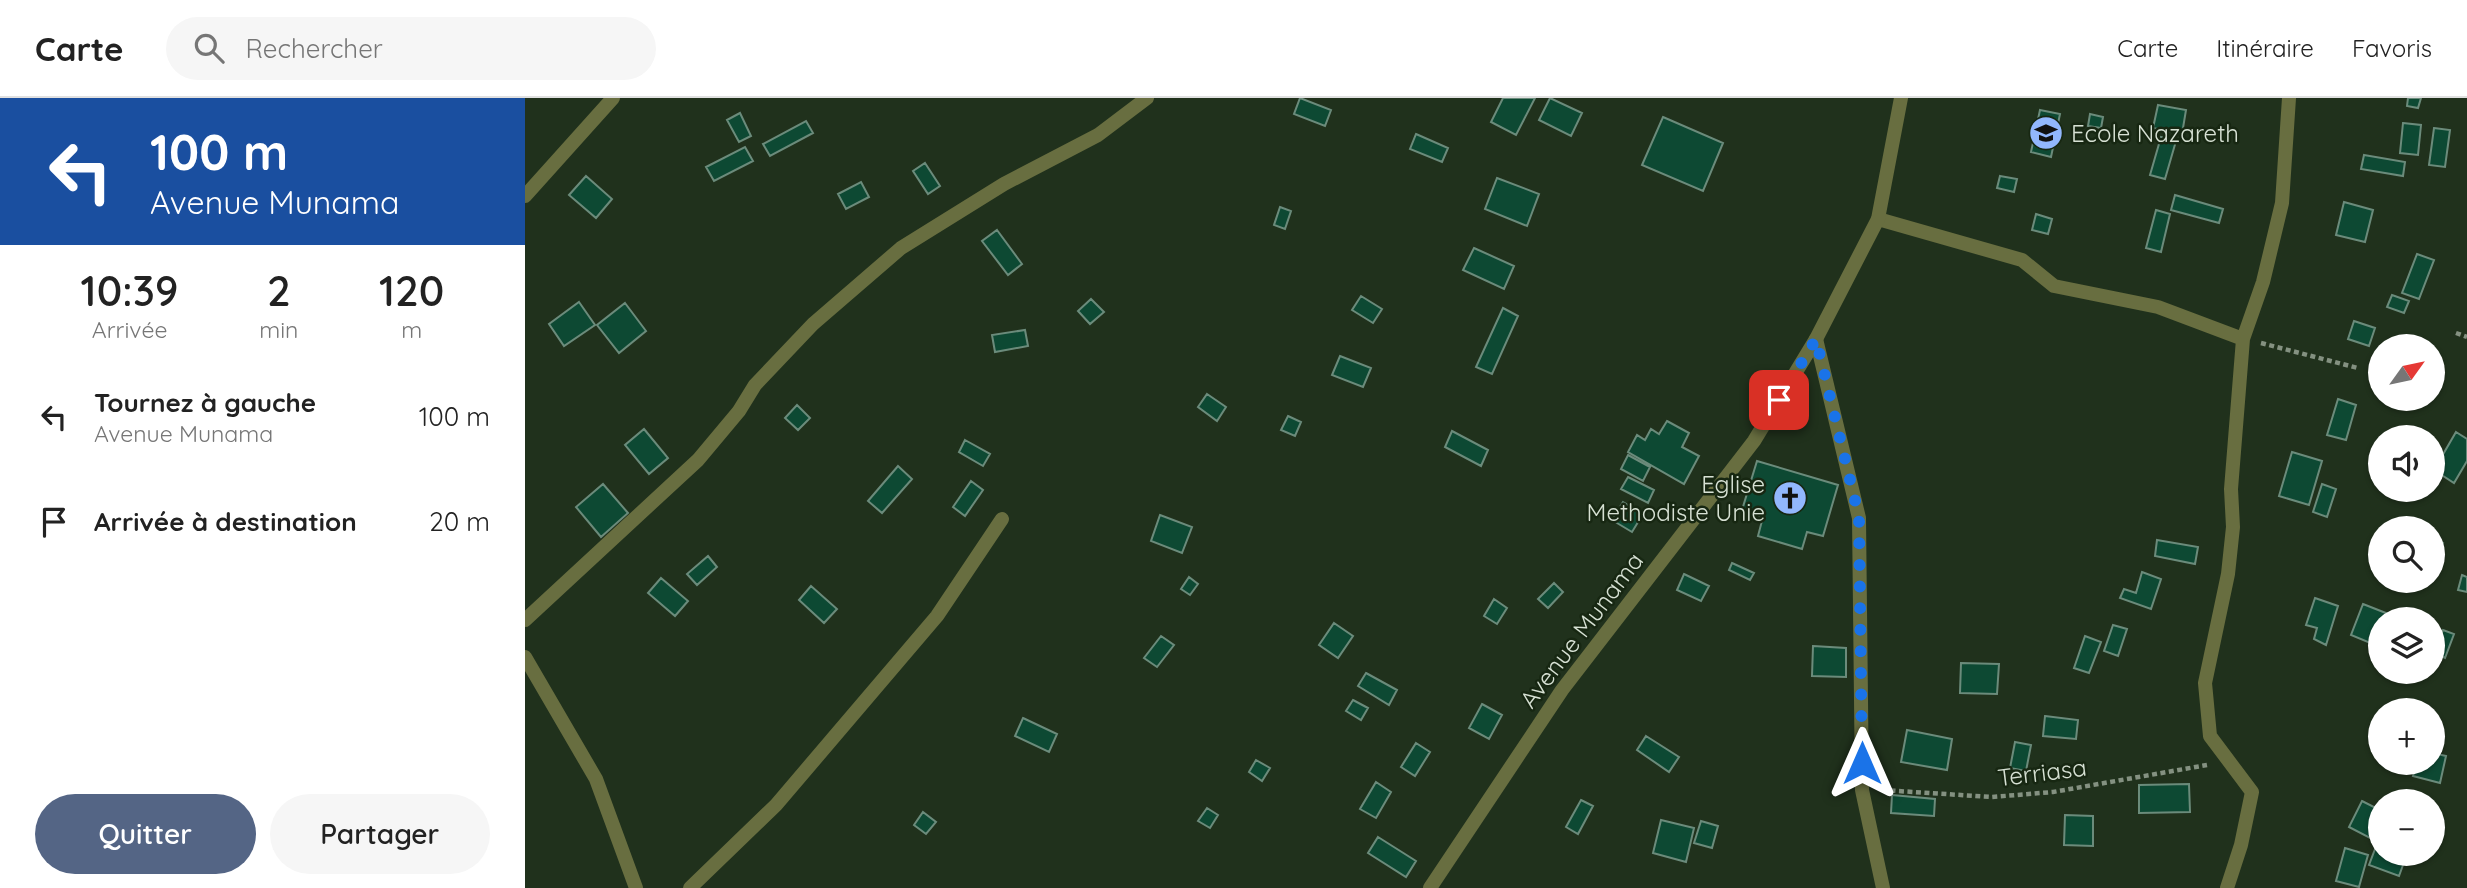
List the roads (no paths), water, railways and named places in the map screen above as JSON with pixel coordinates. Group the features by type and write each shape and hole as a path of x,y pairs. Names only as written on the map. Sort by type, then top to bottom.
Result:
{"street":[{"path":"525,196 614,98"},
{"path":"525,620 698,460 739,411 755,385 813,324 901,248 1004,184 1098,135 1147,98"},
{"name":"Avenue Munama","path":"1430,888 1562,690 1754,441 1816,339 1878,219 1901,98"},
{"path":"2227,888 2241,845 2252,792 2240,774 2224,759 2210,736 2205,683 2228,574 2233,527 2231,489 2243,339 2263,282 2282,203 2289,98"},
{"path":"1878,219 2022,260 2054,286 2158,307 2243,339"},
{"path":"1816,339 1859,517 1862,790 1884,888"},
{"path":"690,888 776,805 928,626 1002,519"},
{"path":"525,657 587,760 636,888"}],"place":[{"name":"Ecole Nazareth","path":"2046,133"},
{"name":"Eglise Methodiste Unie","path":"1790,498"}]}
